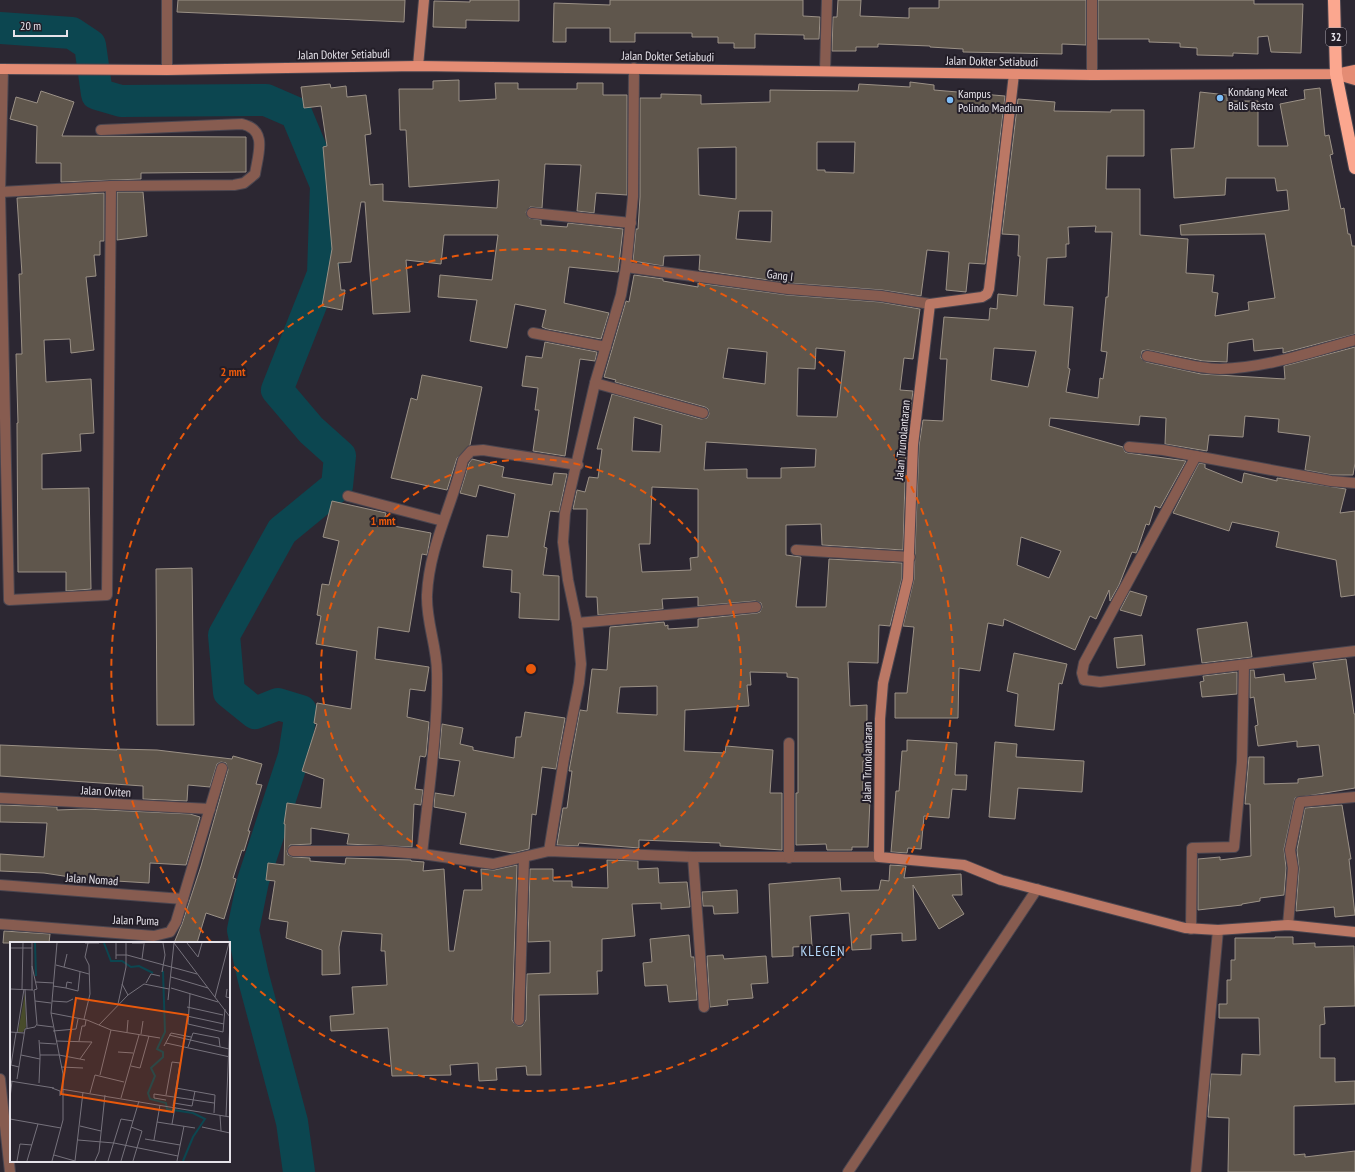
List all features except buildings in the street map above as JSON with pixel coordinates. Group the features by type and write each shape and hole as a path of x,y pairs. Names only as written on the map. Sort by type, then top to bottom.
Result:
{"highway":[{"name":"32","path":"1334,0 1336,74 1355,168"}],"main road":[{"name":"Jalan Dokter Setiabudi","path":"2,69 167,70 418,66 1092,75 1336,74"},
{"path":"1336,74 1355,70"},
{"path":"1336,74 1355,80"}],"street":[{"path":"167,0 167,70"},
{"path":"418,66 424,0"},
{"path":"825,71 827,0"},
{"path":"1092,0 1092,75"},
{"path":"549,851 579,683 581,659 577,623 568,580 563,542 565,513 578,465 595,383 621,295 626,267 631,223 634,68"},
{"path":"2,69 0,192 1,290 9,600 107,595 111,186"},
{"path":"930,304 982,297 987,294 989,289 1014,74"},
{"path":"0,192 111,186 244,183 255,174 259,137 256,130 251,126 242,124 101,130"},
{"path":"532,213 631,223"},
{"name":"Gang I","path":"626,267 788,289 881,296 930,304"},
{"name":"Jalan Trunolantaran","path":"878,857 880,719 883,683 908,579 913,445 930,304"},
{"path":"533,333 606,346"},
{"path":"1147,356 1194,366 1218,369 1247,367 1292,357 1355,340"},
{"path":"595,383 703,413"},
{"path":"1129,447 1163,450 1331,481 1355,483"},
{"path":"422,854 436,710 438,671 434,642 429,624 427,594 433,550 463,460 471,452 483,450 578,465"},
{"path":"1196,456 1084,663 1082,673 1084,680 1100,682 1355,651"},
{"path":"348,496 443,521"},
{"path":"796,550 910,556"},
{"path":"577,623 756,607"},
{"path":"1191,929 1192,848 1234,847 1242,762 1244,664"},
{"path":"789,743 789,858"},
{"name":"Jalan Puma","path":"0,924 154,936 163,935 170,932 173,928 183,899 222,768"},
{"path":"1288,925 1293,868 1290,850 1300,802 1355,797"},
{"name":"Jalan Oviten","path":"0,798 210,809"},
{"path":"293,851 381,851 422,854 493,864 549,851 693,858 878,857 964,865 1001,880 1191,929 1218,930 1288,925 1355,932"},
{"path":"519,1020 524,858"},
{"path":"693,858 704,1007"},
{"name":"Jalan Nomad","path":"0,885 183,899"},
{"path":"850,1171 1037,889"},
{"path":"1196,1172 1218,930"},
{"path":"0,1080 4,1160 10,1172"}],"waterway":[{"path":"0,28 72,33 90,45 97,94 121,101 266,100 296,113 326,185 323,274 277,390 311,430 340,456 337,486 282,531 224,635 229,692 255,713 278,704 301,711 294,756 253,881 243,930 253,976 292,1122 299,1172"}],"place":[{"name":"Kondang Meat Balls Resto","path":"1220,98"},
{"name":"Kampus Polindo Madiun","path":"950,100"}],"district":[{"name":"KLEGEN","path":"823,951"}]}
